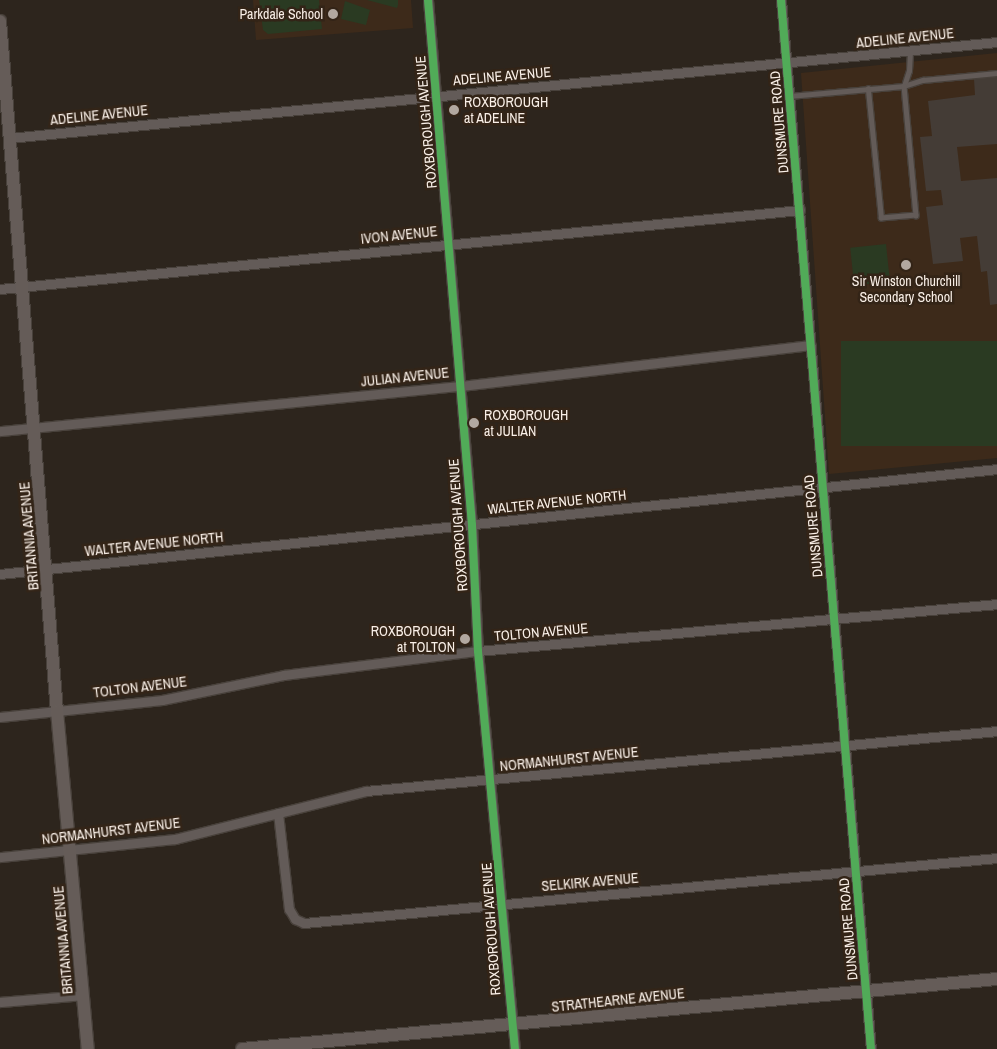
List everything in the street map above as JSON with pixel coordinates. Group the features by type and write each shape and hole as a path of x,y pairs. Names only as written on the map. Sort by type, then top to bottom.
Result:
{"street":[{"name":"ROXBOROUGH AVENUE","path":"428,0 472,525 478,651 492,781 514,1049"},
{"name":"DUNSMURE ROAD","path":"781,0 871,1049"},
{"name":"BRITANNIA AVENUE","path":"0,20 47,569 57,711 88,1049"},
{"name":"ADELINE AVENUE","path":"9,138 997,42"},
{"name":"IVON AVENUE","path":"0,289 800,210"},
{"name":"JULIAN AVENUE","path":"0,431 461,386 812,345"},
{"name":"WALTER AVENUE NORTH","path":"0,574 997,469"},
{"name":"TOLTON AVENUE","path":"0,717 162,700 284,675 478,651 997,604"},
{"name":"NORMANHURST AVENUE","path":"0,857 175,839 366,792 997,732"},
{"name":"SELKIRK AVENUE","path":"278,814 289,909 300,922 997,858"},
{"name":"STRATHEARNE AVENUE","path":"242,1049 511,1026 997,979"},
{"path":"0,1002 83,995"}],"lane":[{"path":"868,89 881,218 916,215 904,86 910,71 910,51"},
{"path":"789,96 904,86 922,80 997,73"}],"shaded area":[{"name":"Parkdale School","path":"253,0 411,0 413,28 256,40"},
{"name":"Sir Winston Churchill Secondary School","path":"997,53 997,458 829,474 801,73"}],"green space":[{"path":"259,0 319,0 322,29 268,34 263,30"},
{"path":"367,0 398,0 398,5 397,8"},
{"path":"345,1 370,10 366,25 341,19"},
{"path":"886,244 890,282 854,286 850,248"},
{"path":"841,341 997,341 997,446 841,446"}],"building":[{"path":"997,76 997,144 957,147 961,181 997,178 997,304 990,305 987,271 981,272 977,236 960,238 963,261 933,264 926,207 943,205 941,190 926,191 920,137 932,136 928,101 975,95 974,79"}],"cycle path":[{"path":"428,0 472,525 478,651 515,1049"},
{"path":"781,0 871,1049"}],"place":[{"name":"Parkdale School","path":"333,14"},
{"name":"ROXBOROUGH at ADELINE","path":"454,110"},
{"name":"Sir Winston Churchill Secondary School","path":"906,265"},
{"name":"ROXBOROUGH at JULIAN","path":"474,423"},
{"name":"ROXBOROUGH at TOLTON","path":"465,639"}]}
